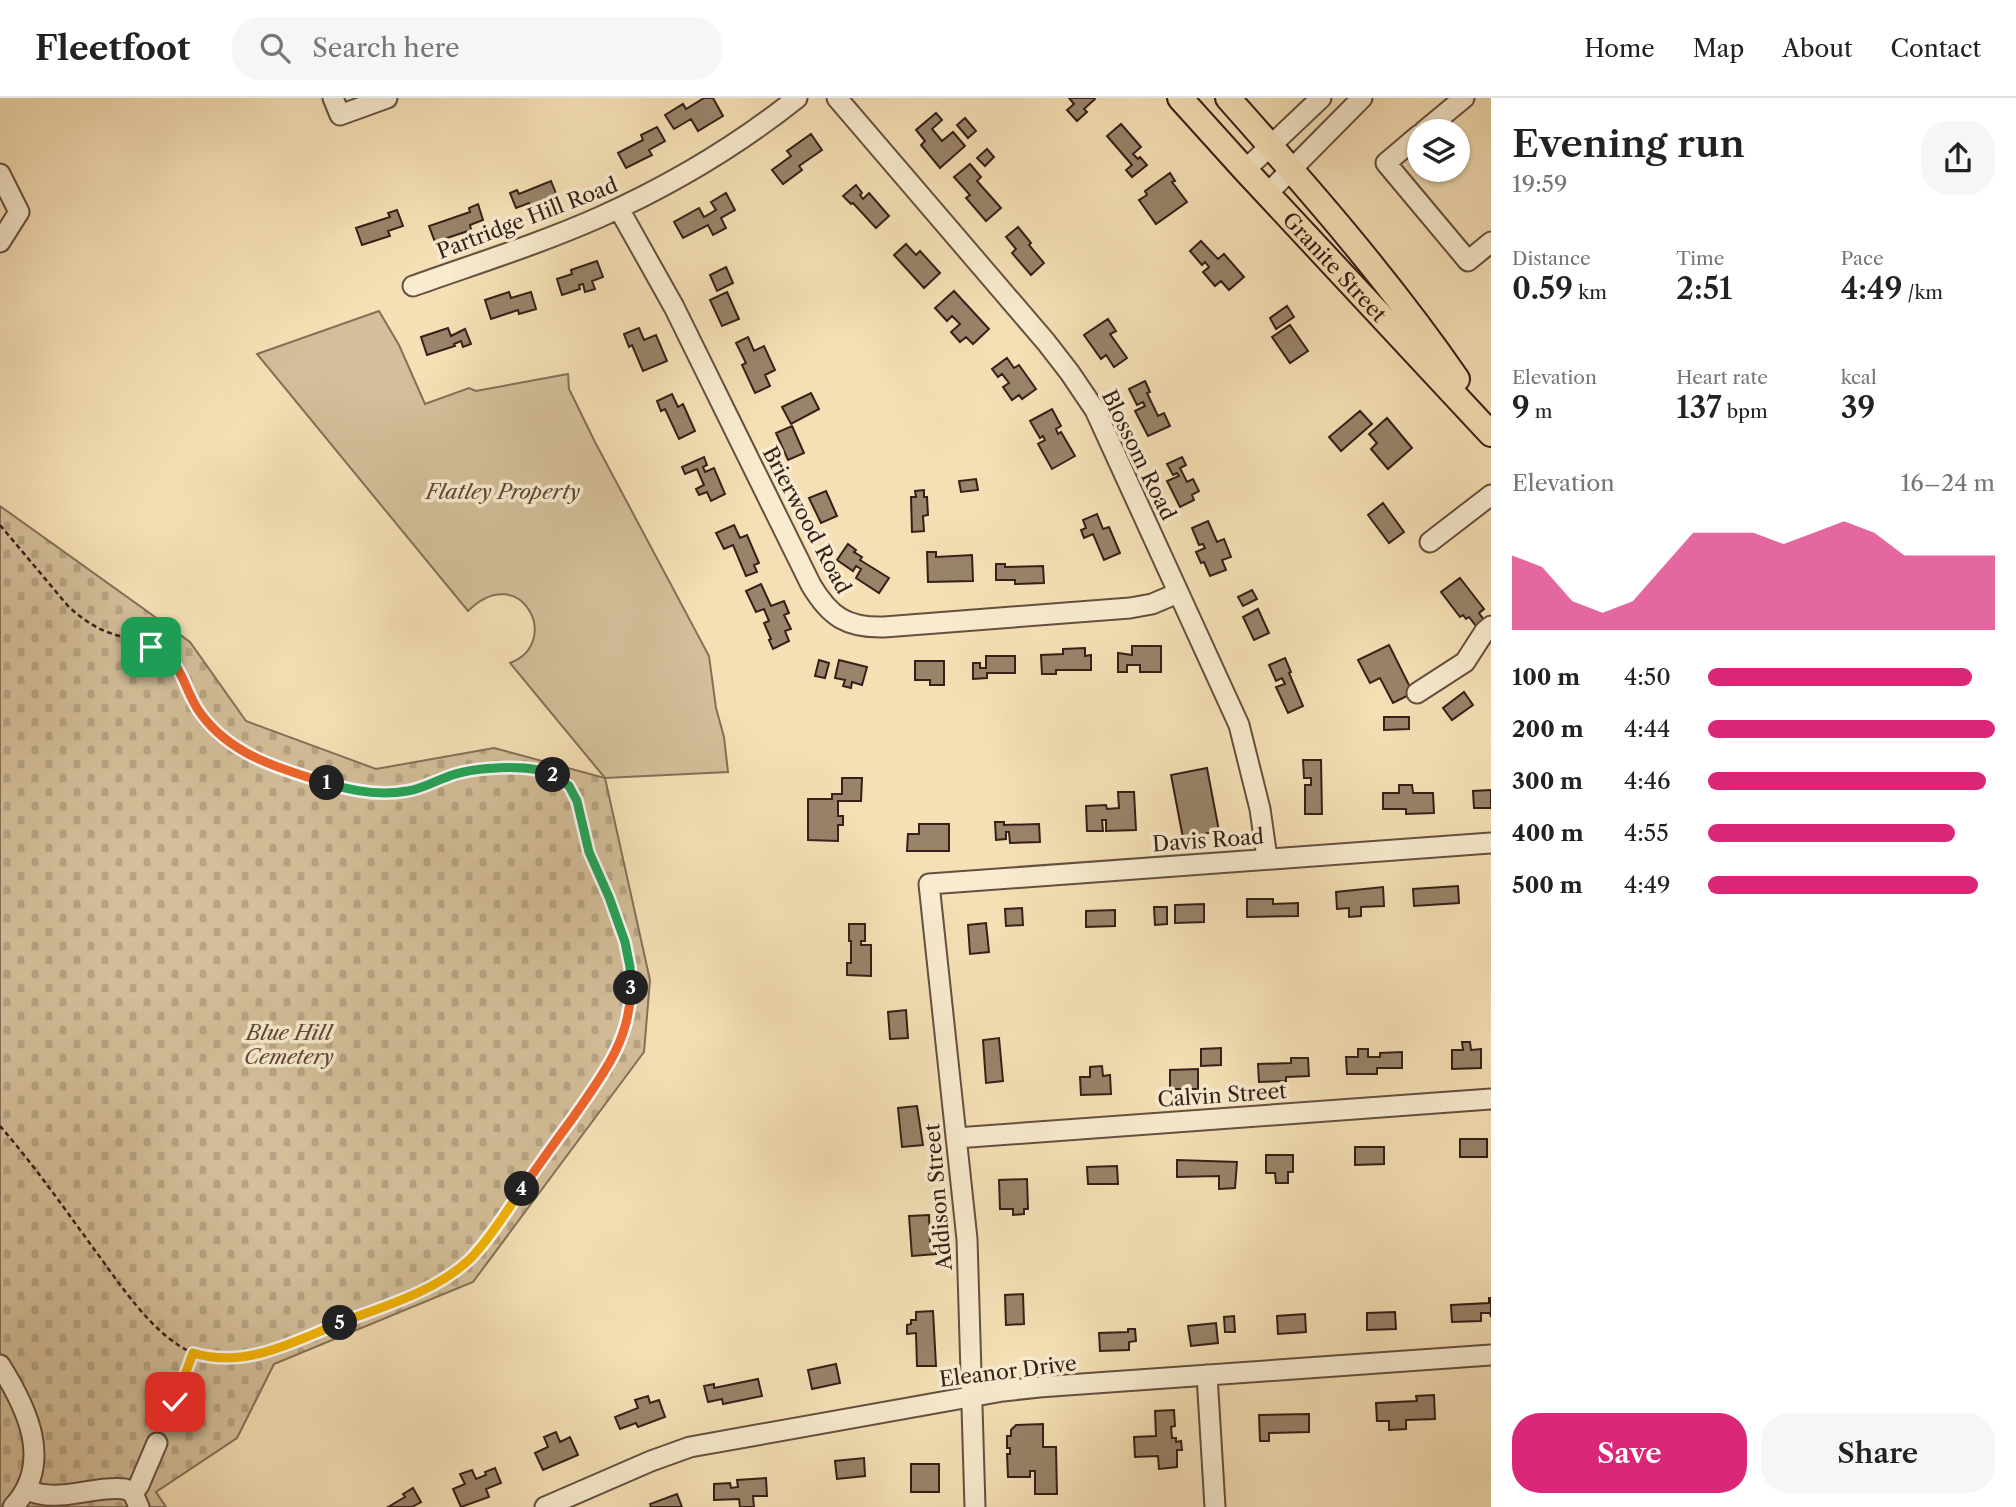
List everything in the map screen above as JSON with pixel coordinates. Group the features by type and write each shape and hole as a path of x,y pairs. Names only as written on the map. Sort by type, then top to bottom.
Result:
{"main road":[{"name":"Granite Street","path":"1180,98 1491,434"},
{"name":"Granite Street","path":"1231,100 1363,255 1425,334 1491,428"}],"street":[{"path":"333,98 340,116 387,98"},
{"name":"Partridge Hill Road","path":"413,286 567,231 619,209 712,157 797,98"},
{"name":"Blossom Road","path":"837,98 1070,373 1102,423 1239,725 1260,810 1267,858"},
{"path":"1267,194 1362,98"},
{"path":"1439,119 1464,98"},
{"path":"1245,170 1320,99"},
{"path":"1407,145 1386,163 1468,261 1491,242"},
{"path":"0,174 19,212 0,242"},
{"name":"Brierwood Road","path":"619,209 674,307 811,585 822,603 835,616 862,626 884,627 1130,608 1152,604 1178,593"},
{"path":"1430,542 1491,495"},
{"path":"1417,693 1465,662 1491,626"},
{"name":"Davis Road","path":"929,884 1491,843"},
{"name":"Addison Street","path":"929,884 967,1239 975,1507"},
{"name":"Calvin Street","path":"956,1138 1491,1099"},
{"name":"Eleanor Drive","path":"545,1507 690,1447 972,1397 1039,1387 1491,1355"},
{"path":"0,1365 19,1397 32,1439 34,1467 26,1489 13,1507"},
{"path":"1207,1375 1215,1507"},
{"path":"26,1489 37,1494 50,1495 119,1488 136,1500 139,1485 157,1443"}],"path":[{"path":"0,525 77,614 95,627 151,647 171,659 208,723 233,746 254,758 335,786 374,793 405,792 448,776 492,769 538,769 569,786 577,801 589,852 625,942 630,967 631,1002 627,1025 619,1046 601,1078 472,1256 452,1273 418,1292 269,1351 245,1357 222,1359 193,1353 167,1336 133,1300 0,1126"},
{"path":"157,1443 193,1353"}],"green space":[{"name":"Flatley Property","path":"379,311 399,345 425,404 469,388 476,391 568,374 569,389 595,442 709,656 728,772 605,778 510,663 526,653 534,639 534,624 529,610 518,599 504,594 487,597 468,611 257,354"},
{"name":"Blue Hill Cemetery","path":"0,506 190,642 246,721 376,769 494,748 605,778 650,980 644,1052 473,1282 274,1364 237,1438 156,1492 166,1507 0,1507"}],"building":[{"path":"704,98 713,98 723,116 698,131 691,119 674,129 665,115 683,104 686,109"},
{"path":"1069,98 1095,99 1084,109 1087,112 1077,121 1067,110 1074,104"},
{"path":"936,113 942,120 932,129 942,141 953,132 965,146 940,168 921,145 925,141 916,130"},
{"path":"965,118 976,131 968,138 957,125"},
{"path":"1121,124 1141,147 1133,154 1147,165 1132,177 1126,170 1132,165 1107,136"},
{"path":"657,127 665,141 649,150 652,155 626,168 618,153 643,140 641,135"},
{"path":"811,134 822,150 799,166 802,170 783,184 772,170 791,156 787,151"},
{"path":"987,149 994,157 985,166 977,158"},
{"path":"970,164 981,177 977,181 1001,208 986,221 966,198 970,195 954,177"},
{"path":"1170,173 1175,181 1172,182 1187,202 1156,224 1139,200 1147,195 1145,191"},
{"path":"551,181 557,196 549,199 550,203 531,210 529,203 516,208 510,193 517,190 519,194"},
{"path":"856,185 863,199 869,193 889,216 876,228 843,196"},
{"path":"726,193 735,210 721,218 726,228 713,235 708,225 683,238 674,222 699,208 704,217 716,210 711,202"},
{"path":"478,204 483,220 470,225 471,230 435,242 429,226 470,212 469,208"},
{"path":"397,210 403,226 388,231 390,236 362,245 356,228 390,217 388,213"},
{"path":"1018,227 1044,263 1031,275 1012,253 1016,249 1006,237"},
{"path":"1201,241 1218,259 1224,254 1244,277 1229,290 1221,281 1215,286 1203,272 1209,267 1205,262 1202,265 1190,251"},
{"path":"906,244 916,255 920,251 940,273 924,288 894,255"},
{"path":"597,261 603,277 592,281 595,289 585,292 583,284 579,285 580,289 562,295 557,279 572,274 571,270"},
{"path":"726,267 733,283 717,291 710,275"},
{"path":"954,291 989,329 973,344 966,337 960,342 951,332 960,324 952,316 947,321 935,308"},
{"path":"509,292 511,298 531,292 536,309 519,314 518,310 491,319 485,300"},
{"path":"727,292 739,319 722,326 710,300"},
{"path":"1287,306 1294,317 1276,329 1270,318"},
{"path":"1108,319 1116,331 1110,334 1127,358 1114,367 1106,355 1101,359 1084,335"},
{"path":"1290,325 1308,351 1290,363 1272,337"},
{"path":"448,328 451,336 465,329 471,344 463,347 461,341 454,344 455,346 427,355 421,337"},
{"path":"639,328 644,340 656,335 667,361 643,371 624,334"},
{"path":"748,337 754,351 764,346 775,370 765,375 770,386 755,393 742,365 746,363 736,343"},
{"path":"1007,358 1014,368 1019,365 1036,389 1022,399 1019,395 1012,400 1003,387 1009,383 1002,374 998,377 992,369"},
{"path":"1145,381 1150,392 1147,393 1158,416 1164,413 1170,426 1148,436 1135,411 1145,406 1143,402 1137,405 1129,389"},
{"path":"811,393 819,409 791,424 782,407"},
{"path":"672,394 678,407 683,404 695,431 679,439 665,409 661,411 657,401"},
{"path":"1052,409 1061,426 1056,429 1058,434 1061,432 1075,456 1052,469 1038,444 1045,440 1043,436 1040,438 1030,421"},
{"path":"1360,411 1372,424 1341,451 1329,437"},
{"path":"1387,418 1412,448 1388,469 1371,449 1377,443 1369,434"},
{"path":"792,426 804,453 788,460 776,433"},
{"path":"704,457 707,465 703,467 705,472 714,468 725,494 711,501 707,492 699,495 696,489 704,485 697,469 685,474 682,467"},
{"path":"1182,457 1186,465 1180,468 1187,482 1193,479 1199,491 1192,495 1194,500 1180,507 1167,481 1179,476 1177,473 1173,475 1167,464"},
{"path":"976,479 978,490 961,492 959,481"},
{"path":"924,490 928,515 923,516 924,531 912,532 911,497 916,497 915,491"},
{"path":"826,491 837,516 821,523 809,498"},
{"path":"1383,503 1404,532 1389,543 1368,515"},
{"path":"1097,514 1103,529 1109,527 1120,553 1104,560 1093,534 1084,538 1081,530 1086,528 1083,520"},
{"path":"1208,521 1217,542 1224,539 1231,557 1222,560 1226,570 1210,576 1196,552 1205,548 1203,544 1199,545 1192,528"},
{"path":"734,525 740,538 747,535 759,563 754,565 757,572 746,576 733,545 724,549 716,533"},
{"path":"848,544 862,557 860,560 889,578 879,593 856,578 861,569 856,566 853,571 837,560"},
{"path":"927,552 936,552 936,557 972,555 973,581 928,582"},
{"path":"996,564 1005,564 1005,567 1043,566 1044,583 1015,584 1015,580 996,580"},
{"path":"1460,578 1484,609 1479,613 1484,620 1476,626 1469,617 1460,617 1441,592"},
{"path":"761,584 771,606 784,601 789,613 784,615 791,629 785,631 789,641 773,649 764,623 769,621 764,609 756,612 746,591"},
{"path":"1252,590 1257,599 1243,606 1238,597"},
{"path":"1258,609 1269,633 1254,640 1243,617"},
{"path":"1389,645 1413,693 1393,703 1380,678 1370,683 1358,660"},
{"path":"1132,646 1161,646 1161,672 1140,672 1140,665 1127,665 1127,672 1118,672 1118,653 1132,655"},
{"path":"1085,648 1085,656 1091,655 1091,670 1056,670 1056,674 1042,674 1041,655 1063,654 1063,649"},
{"path":"986,656 1015,656 1015,673 987,673 987,678 973,679 973,663 980,663 980,668 986,668"},
{"path":"1285,658 1303,706 1288,713 1276,687 1285,684 1282,678 1276,681 1269,665"},
{"path":"819,660 829,663 825,678 815,676"},
{"path":"839,660 867,667 862,685 852,682 851,688 843,686 845,680 835,678"},
{"path":"915,661 944,661 944,685 930,685 930,680 915,680"},
{"path":"1464,692 1473,705 1452,720 1443,708"},
{"path":"1384,717 1409,717 1409,729 1384,730"},
{"path":"1303,760 1321,760 1322,814 1305,814 1305,785 1311,785 1311,778 1304,778"},
{"path":"1207,768 1219,831 1183,838 1171,775"},
{"path":"842,778 862,778 861,801 838,801 838,816 843,816 843,825 838,825 838,841 808,840 808,799 832,799 832,794 842,794"},
{"path":"1399,785 1412,785 1413,793 1433,793 1434,813 1406,814 1406,809 1383,809 1383,793 1399,793"},
{"path":"1491,790 1491,808 1474,808 1473,791"},
{"path":"1118,792 1134,792 1136,830 1106,831 1106,820 1102,820 1103,831 1087,831 1086,806 1106,805 1107,809 1119,808"},
{"path":"995,822 1004,822 1004,825 1039,824 1040,842 1010,843 1009,832 1006,832 1006,839 996,840"},
{"path":"919,824 949,824 949,851 907,851 908,834 919,834"},
{"path":"1458,886 1459,903 1414,906 1413,889"},
{"path":"1383,887 1384,906 1361,907 1361,916 1349,917 1349,908 1337,909 1336,892"},
{"path":"1247,899 1273,899 1273,904 1298,903 1298,916 1247,917"},
{"path":"1204,904 1204,922 1175,923 1175,905"},
{"path":"1154,907 1167,907 1167,924 1155,925"},
{"path":"1022,908 1023,925 1006,926 1005,909"},
{"path":"1115,910 1115,926 1086,927 1086,911"},
{"path":"986,923 989,952 970,954 968,925"},
{"path":"849,924 865,924 865,941 861,941 861,945 871,945 871,976 847,975 847,963 851,963"},
{"path":"906,1010 908,1038 890,1039 888,1012"},
{"path":"999,1038 1003,1081 986,1083 983,1040"},
{"path":"1462,1042 1470,1042 1471,1050 1481,1049 1481,1068 1452,1069 1452,1050 1463,1050"},
{"path":"1221,1048 1221,1065 1201,1066 1201,1049"},
{"path":"1358,1049 1368,1049 1368,1057 1380,1057 1380,1053 1402,1052 1402,1068 1377,1068 1377,1074 1347,1074 1346,1057 1358,1057"},
{"path":"1291,1058 1308,1058 1309,1076 1286,1077 1286,1081 1259,1082 1258,1064 1291,1063"},
{"path":"1102,1066 1103,1076 1110,1075 1111,1094 1081,1095 1080,1077 1090,1077 1090,1067"},
{"path":"1198,1069 1198,1089 1170,1089 1170,1070"},
{"path":"917,1106 923,1145 902,1147 898,1108"},
{"path":"1460,1139 1487,1139 1487,1157 1460,1157"},
{"path":"1355,1147 1384,1147 1384,1164 1355,1165"},
{"path":"1266,1155 1293,1155 1293,1172 1288,1172 1288,1183 1276,1183 1275,1173 1266,1173"},
{"path":"1177,1160 1237,1162 1235,1188 1219,1189 1219,1176 1177,1177"},
{"path":"1117,1166 1118,1184 1088,1184 1087,1167"},
{"path":"1027,1179 1028,1209 1024,1209 1024,1214 1013,1215 1013,1209 1000,1209 999,1180"},
{"path":"929,1215 930,1243 935,1243 936,1254 912,1256 909,1216"},
{"path":"1023,1294 1024,1324 1006,1325 1005,1295"},
{"path":"1489,1298 1491,1317 1490,1313 1481,1313 1481,1321 1452,1322 1451,1305 1489,1303"},
{"path":"933,1311 936,1366 917,1366 916,1333 907,1334 907,1325 911,1324 911,1320 916,1320 916,1312"},
{"path":"1395,1312 1396,1329 1367,1330 1367,1313"},
{"path":"1305,1314 1306,1332 1278,1334 1277,1316"},
{"path":"1234,1316 1235,1332 1225,1332 1224,1317"},
{"path":"1216,1323 1218,1343 1191,1346 1188,1326"},
{"path":"1128,1329 1135,1329 1136,1341 1129,1342 1129,1350 1100,1351 1099,1333 1128,1332"},
{"path":"836,1364 840,1383 812,1389 808,1370"},
{"path":"758,1379 762,1396 723,1404 722,1399 708,1402 704,1386 714,1384 714,1388"},
{"path":"1434,1395 1435,1419 1406,1420 1406,1429 1389,1430 1389,1421 1377,1421 1376,1403 1417,1401 1416,1396"},
{"path":"648,1396 650,1403 659,1400 665,1417 638,1427 636,1423 620,1429 615,1417 638,1408 635,1400"},
{"path":"1174,1410 1175,1426 1171,1427 1172,1438 1176,1438 1176,1442 1181,1441 1182,1450 1177,1450 1177,1467 1159,1469 1158,1456 1135,1457 1134,1437 1156,1436 1155,1411"},
{"path":"1309,1414 1309,1432 1269,1433 1269,1441 1260,1441 1259,1415"},
{"path":"1043,1424 1043,1447 1056,1447 1057,1494 1035,1494 1035,1471 1030,1471 1030,1477 1008,1477 1007,1454 1010,1454 1010,1448 1007,1448 1007,1436 1011,1436 1011,1430 1016,1425"},
{"path":"556,1432 560,1442 570,1437 578,1455 543,1470 535,1453 548,1447 544,1437"},
{"path":"864,1458 865,1476 837,1479 835,1461"},
{"path":"911,1464 939,1464 939,1492 911,1492"},
{"path":"495,1468 501,1483 486,1489 489,1497 461,1507 453,1489 465,1484 460,1474 472,1470 476,1479"},
{"path":"766,1478 767,1496 753,1496 754,1507 740,1507 739,1499 714,1500 714,1484 730,1483 731,1488 738,1487 737,1480"},
{"path":"413,1488 421,1502 412,1507 388,1507 405,1497 403,1494"},
{"path":"677,1494 682,1507 651,1507 650,1504"}],"route":[{"path":"151,647 175,664 196,706 224,739 254,758 304,776 349,789 384,793 405,792 457,774 520,767 547,772 569,786 580,809 589,852 622,932 628,954 631,990 627,1025 601,1078 489,1236 463,1265 418,1292 269,1351 222,1359 193,1353 175,1402"}]}
